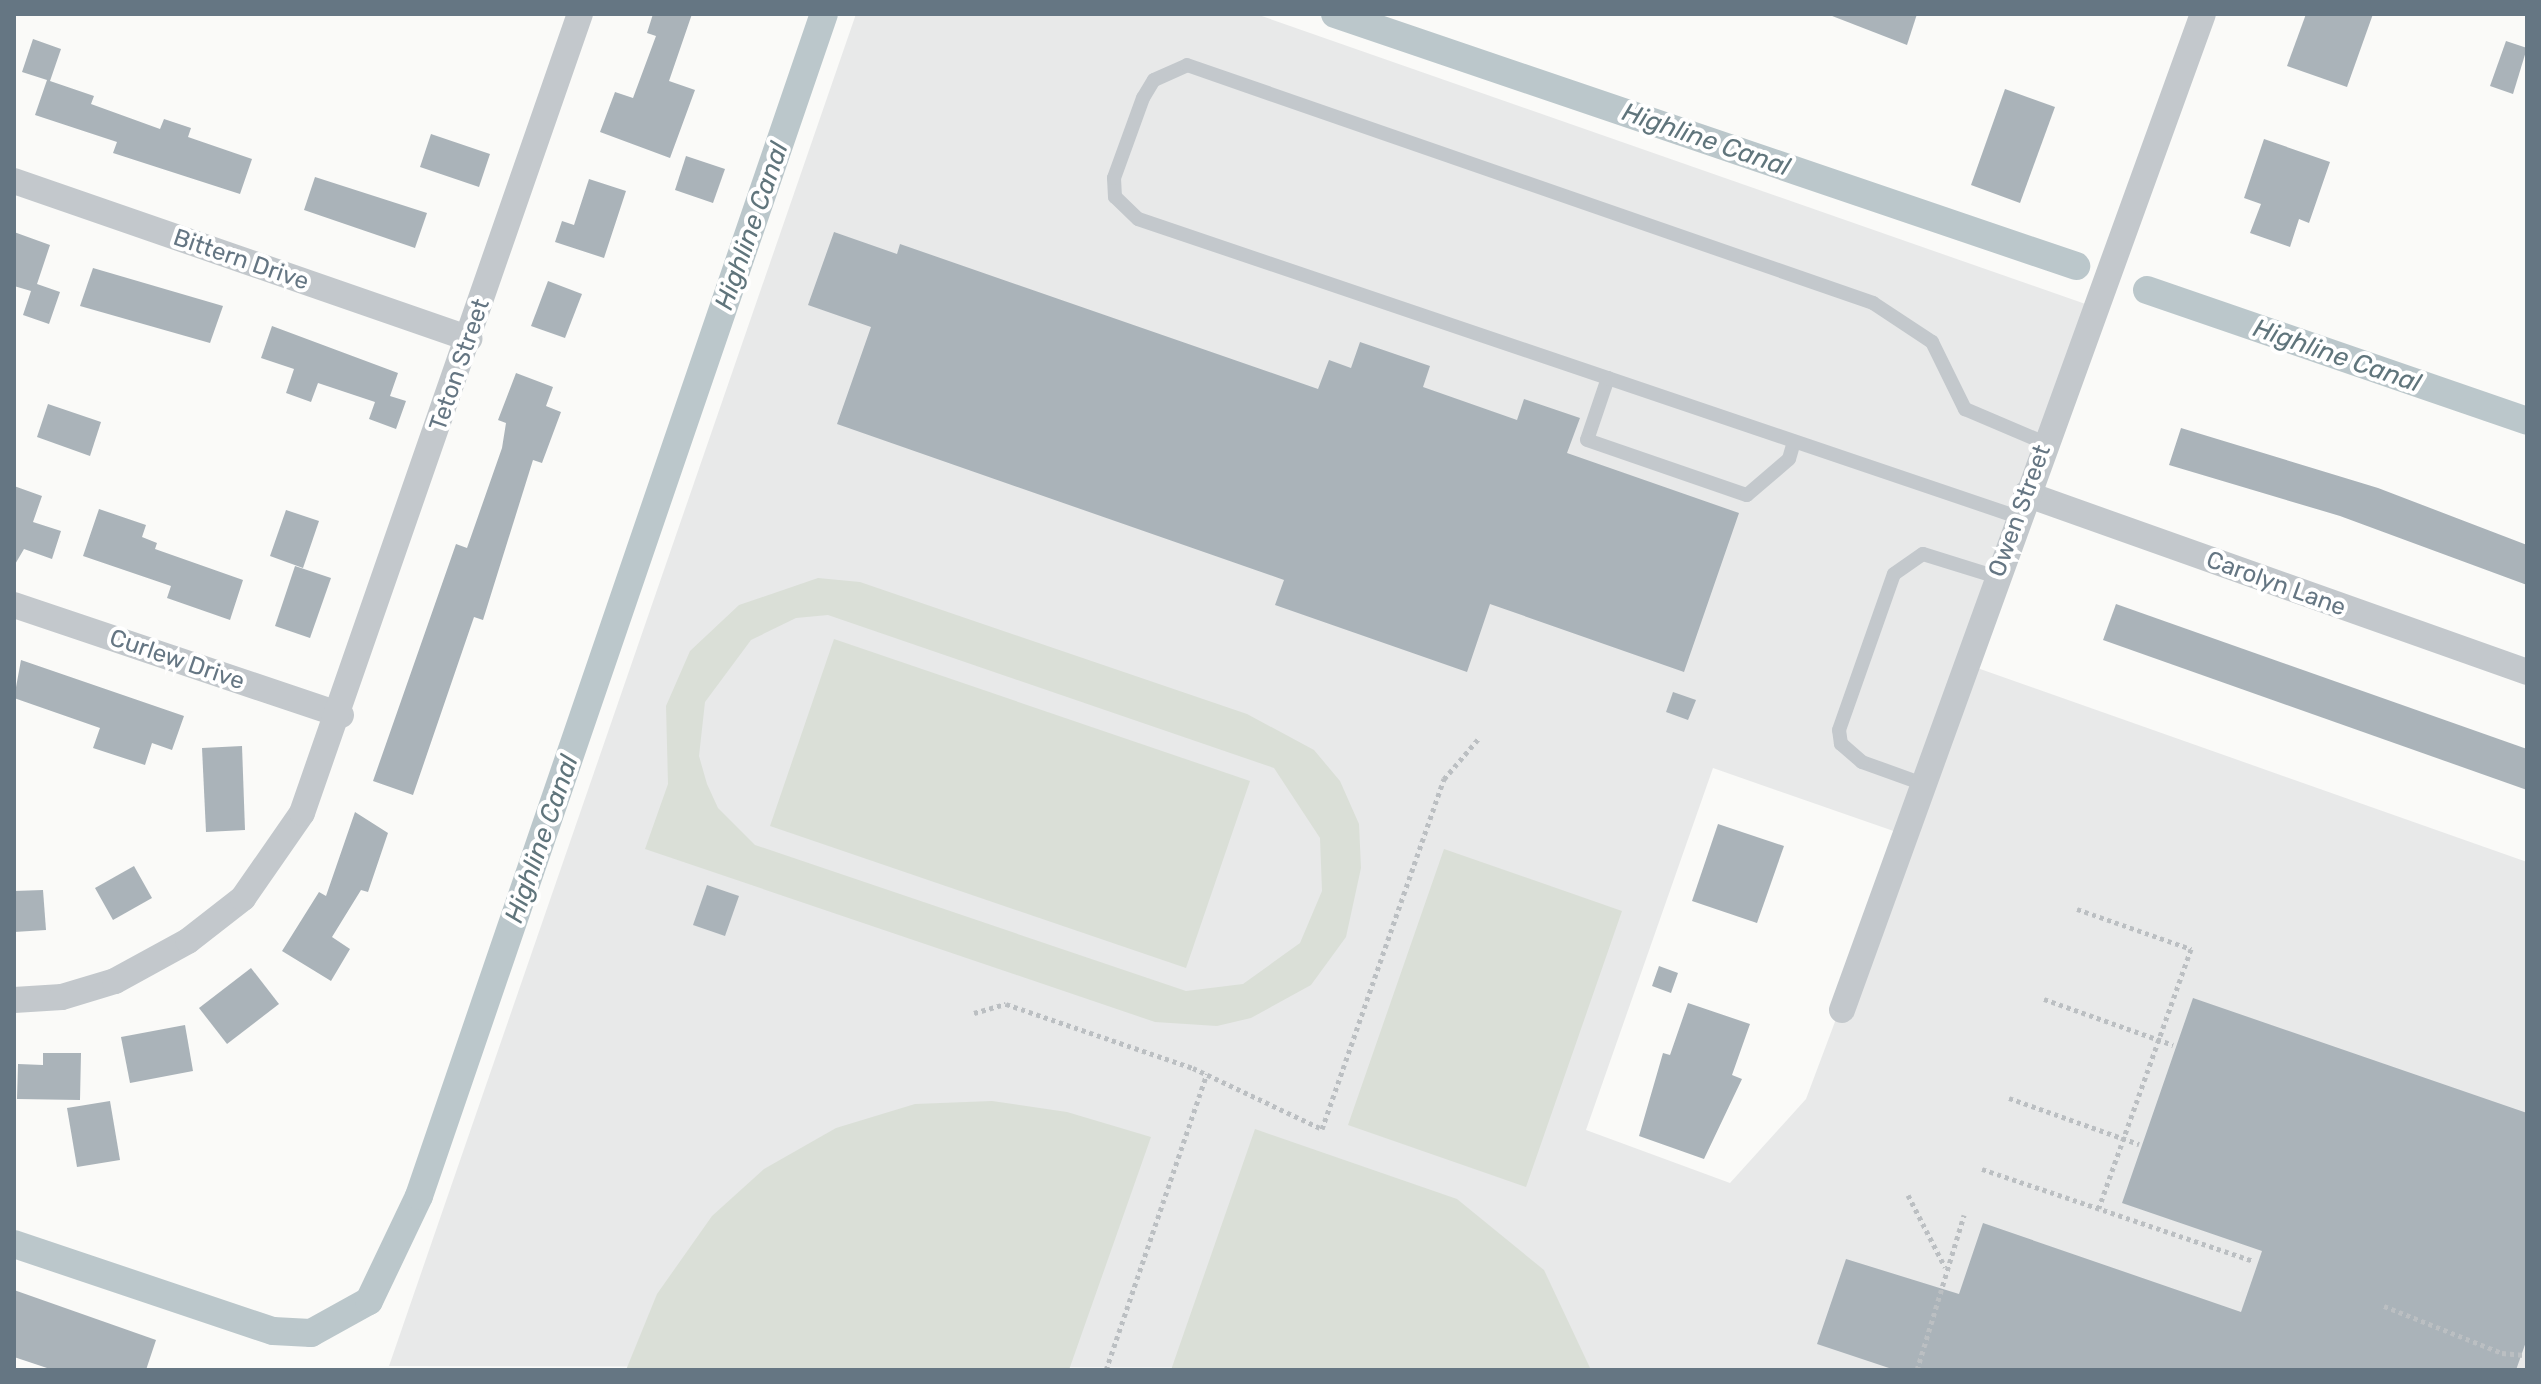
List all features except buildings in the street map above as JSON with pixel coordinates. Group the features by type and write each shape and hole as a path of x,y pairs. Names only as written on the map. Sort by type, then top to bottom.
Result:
{"street":[{"name":"Teton Street","path":"14,1000 62,997 115,981 188,941 243,898 302,813 341,715 580,14"},
{"name":"Owen Street","path":"1842,1010 2022,505 2203,14"},
{"name":"Bittern Drive","path":"14,181 469,339"},
{"name":"Carolyn Lane","path":"2022,505 2527,672"},
{"name":"Curlew Drive","path":"14,605 341,715"}],"lane":[{"path":"2022,505 1794,442 1130,215 1115,197 1114,178 1154,80 1187,65 1873,303 1932,342 1965,409 2045,443"},
{"path":"1608,378 1587,440 1747,495 1789,459 1794,442"},
{"path":"1923,784 1862,762 1841,744 1839,730 1894,574 1923,554 1997,577"}],"path":[{"path":"974,1013 1006,1004 1207,1074 1322,1129 1444,779 1480,737"},
{"path":"2077,909 2191,949 2099,1208"},
{"path":"2044,999 2173,1045"},
{"path":"1106,1370 1207,1074"},
{"path":"2009,1098 2139,1144"},
{"path":"1982,1169 2254,1261"},
{"path":"1908,1195 1946,1268"},
{"path":"1917,1370 1946,1287 1946,1268 1964,1215"},
{"path":"2384,1306 2502,1353 2527,1355"}],"shaded area":[{"path":"856,14 1256,14 2094,307 1966,664 2527,862 2527,1370 389,1366","holes":["1713,768 1905,835 1806,1099 1730,1183 1586,1130"]},
{"path":"818,578 860,582 1247,714 1314,750 1340,781 1359,824 1361,868 1346,937 1311,985 1251,1018 1217,1026 1155,1022 645,849 668,784 666,706 690,651 739,605","holes":["828,615 1274,768 1320,838 1322,891 1300,943 1243,984 1186,991 755,845 718,808 699,756 705,702 751,640 796,618"]},
{"path":"834,639 1250,781 1186,968 770,826"},
{"path":"1444,849 1622,911 1526,1187 1348,1125"},
{"path":"992,1101 1067,1112 1151,1137 1069,1370 626,1370 657,1294 712,1216 764,1169 836,1128 915,1104"},
{"path":"1255,1129 1457,1199 1544,1270 1591,1370 1171,1370"}],"waterway":[{"name":"Highline Canal","path":"14,1244 273,1331 311,1333 369,1301 419,1196 824,14"},
{"name":"Highline Canal","path":"1335,14 2076,266"},
{"name":"Highline Canal","path":"2147,290 2527,421"}]}
